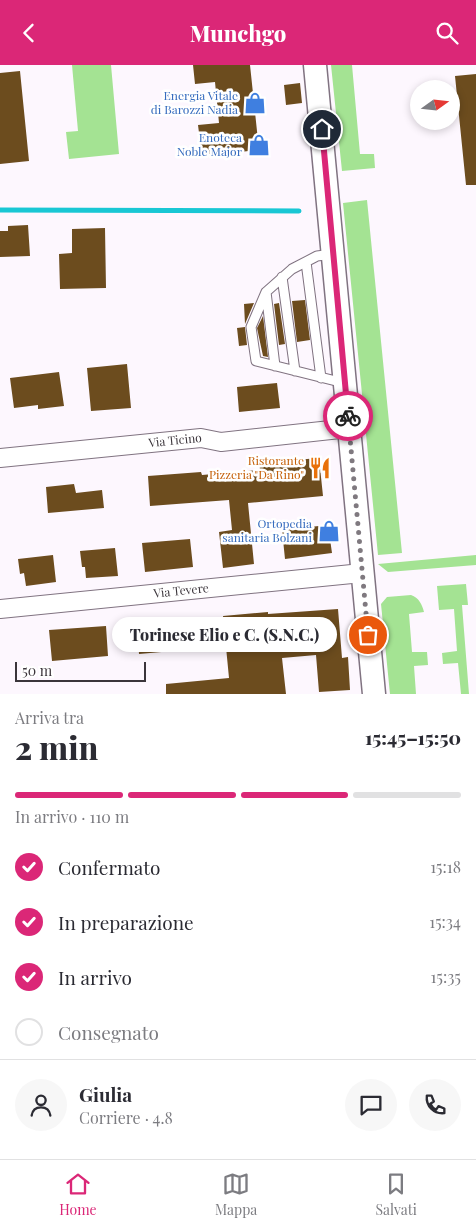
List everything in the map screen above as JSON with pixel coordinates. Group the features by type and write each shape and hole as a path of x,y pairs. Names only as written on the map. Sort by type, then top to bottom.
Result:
{"street":[{"path":"315,65 374,694"},
{"name":"Via Ticino","path":"0,458 205,438 221,442 349,429"},
{"name":"Via Tevere","path":"0,609 362,573"}],"lane":[{"path":"333,254 317,256 292,269 282,277 266,292 251,327 256,361 346,384"},
{"path":"306,261 321,378"},
{"path":"282,277 295,371"},
{"path":"266,292 275,366"}],"green space":[{"path":"72,65 111,65 119,154 69,159 66,132 78,131"},
{"path":"331,65 352,65 360,154 374,154 375,168 342,171"},
{"path":"367,200 402,553 378,555 343,203"},
{"path":"476,555 476,565 388,572 378,564"},
{"path":"466,584 468,605 462,605 469,694 461,694 458,663 443,664 442,653 457,651 454,609 439,610 437,586"},
{"path":"411,595 420,602 424,612 409,614 412,652 427,652 428,665 414,666 416,694 390,694 381,604 387,597"}],"building":[{"path":"193,65 250,65 259,150 202,156 198,125 219,123 215,82 195,84"},
{"path":"20,71 29,161 0,164 0,73"},
{"path":"476,74 476,185 466,185 460,126 460,80 455,80 455,76"},
{"path":"300,83 302,103 286,105 284,85"},
{"path":"28,225 30,256 0,257 0,231 8,231 8,226"},
{"path":"105,228 106,288 60,289 59,254 72,253 72,229"},
{"path":"305,300 310,340 297,342 292,301"},
{"path":"254,303 245,324 244,304"},
{"path":"279,303 285,344 279,345 274,304"},
{"path":"263,316 268,357 263,356 257,328"},
{"path":"245,327 247,345 239,346 237,328"},
{"path":"127,364 131,408 91,411 87,368"},
{"path":"59,372 64,406 38,409 38,405 14,408 10,378"},
{"path":"277,383 280,408 239,412 237,387"},
{"path":"319,458 323,496 248,503 254,564 223,568 219,532 232,530 229,500 150,506 148,476 201,472 202,475 260,470 259,463"},
{"path":"74,484 76,493 102,490 104,508 48,513 46,487"},
{"path":"328,525 332,553 285,559 282,530"},
{"path":"190,539 193,567 145,572 142,543"},
{"path":"115,548 118,576 86,578 85,567 82,567 80,551"},
{"path":"53,555 56,582 26,586 24,573 20,574 18,559"},
{"path":"338,609 342,658 348,657 350,690 319,692 316,655 282,658 286,694 166,694 166,684 229,678 223,616"},
{"path":"193,619 195,649 139,654 137,624"},
{"path":"106,626 108,656 52,661 49,630"}],"waterway":[{"path":"0,210 299,211"}],"way so far":[{"path":"348,416 368,635"}],"place":[{"name":"Energia Vitale di Barozzi Nadia","path":"255,103"},
{"name":"Enoteca Noble Major","path":"259,145"},
{"name":"Ristorante Pizzeria \"Da Rino\"","path":"320,468"},
{"name":"Ortopedia sanitaria Bolzani","path":"329,531"},
{"name":"Torinese Elio e C. (S.N.C.)","path":"368,635"}],"route":[{"path":"322,129 348,416"}]}
